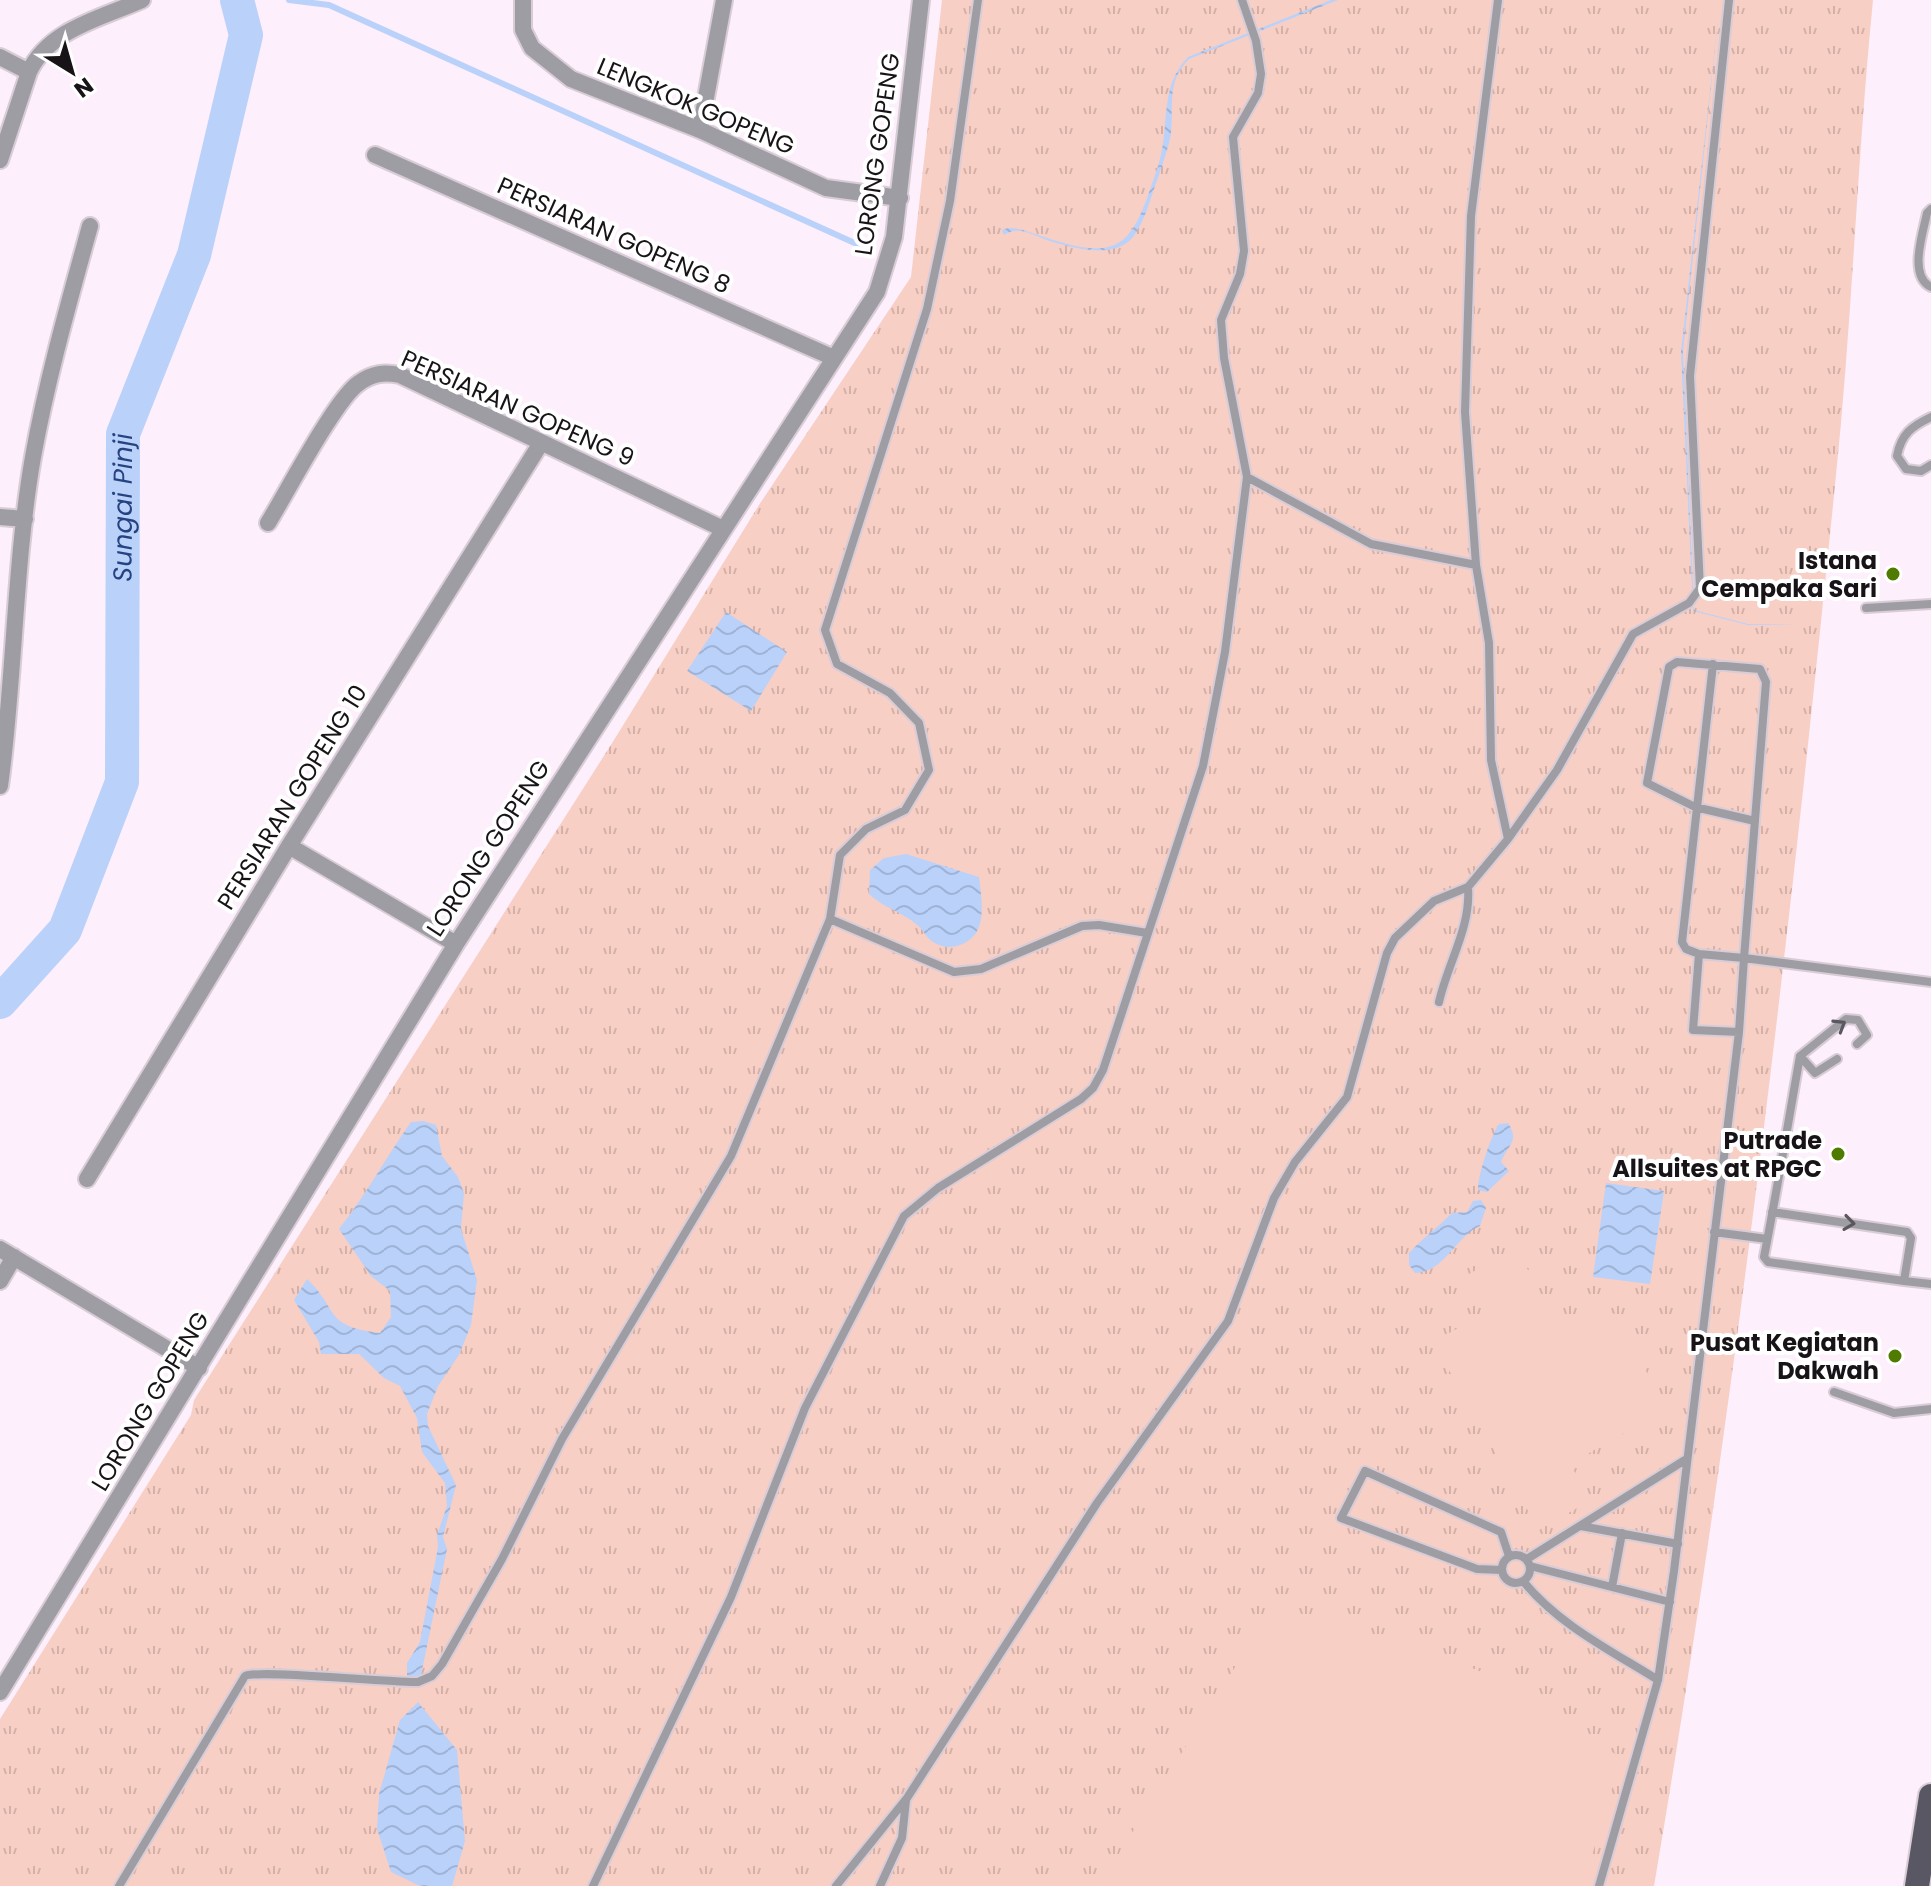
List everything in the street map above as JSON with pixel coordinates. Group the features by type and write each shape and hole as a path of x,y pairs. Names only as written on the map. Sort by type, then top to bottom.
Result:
{"main road":[{"path":"1917,1886 1931,1796"}],"street":[{"path":"0,160 38,52 56,37 142,0"},
{"name":"LENGKOK GOPENG","path":"523,0 523,30 532,48 571,79 700,130 826,188 900,198"},
{"path":"700,130 724,0"},
{"name":"LORONG GOPENG","path":"0,1692 456,944 721,528 877,292 888,264 900,198 921,0"},
{"path":"0,57 29,72"},
{"name":"PERSIARAN GOPENG 8","path":"375,155 834,358"},
{"path":"0,786 12,700 25,519 33,459 58,341 90,226"},
{"name":"PERSIARAN GOPENG 9","path":"268,523 348,393 372,375 385,372 400,375 721,528"},
{"name":"PERSIARAN GOPENG 10","path":"87,1179 289,846 541,443"},
{"path":"0,517 25,519"},
{"path":"289,846 456,944"},
{"path":"0,1281 7,1253 199,1368"}],"lane":[{"path":"119,1886 245,1676 262,1671 303,1678 418,1682 432,1676 442,1664 502,1559 562,1439 731,1156 830,919 840,855 866,829 905,810 929,770 919,723 890,693 837,664 825,630 927,309 950,201 978,0"},
{"path":"1498,0 1471,216 1465,412 1476,565 1489,643 1491,760 1508,839"},
{"path":"836,1886 907,1798 1097,1503 1228,1321 1274,1198 1295,1162 1347,1097 1384,961 1395,938 1434,901 1468,887 1508,839 1557,770 1633,634 1697,596 1700,588 1690,376 1729,0"},
{"path":"593,1886 731,1597 805,1408 904,1216 928,1194 1020,1139 1093,1088 1103,1070 1203,766 1225,652 1247,477 1222,348 1221,320 1240,274 1244,251 1233,137 1258,93 1261,74 1256,41 1243,4"},
{"path":"1931,209 1927,213 1918,264 1920,277 1931,287"},
{"path":"1931,417 1914,425 1900,440 1897,456 1906,469 1921,471 1931,465"},
{"path":"1247,477 1371,544 1476,565"},
{"path":"1866,608 1931,604"},
{"path":"1599,1886 1658,1680 1678,1544 1685,1460 1739,1032 1755,821 1764,675 1760,669 1686,661 1669,667 1645,778 1652,787 1695,807 1755,821"},
{"path":"1713,664 1682,942 1686,949 1699,954 1931,982"},
{"path":"1439,1002 1448,968 1468,921 1468,887"},
{"path":"830,919 954,972 981,969 1082,926 1099,925 1147,933"},
{"path":"1699,954 1693,1030 1739,1032"},
{"path":"1857,1044 1867,1035 1866,1031 1858,1020 1846,1019 1800,1056 1764,1257 1768,1262 1931,1284"},
{"path":"1800,1056 1815,1073 1837,1059"},
{"path":"1772,1212 1907,1232 1911,1238 1904,1281"},
{"path":"1714,1232 1767,1239"},
{"path":"1834,1392 1894,1413 1931,1409"},
{"path":"1523,1581 1528,1563 1685,1460"},
{"path":"1365,1471 1501,1532 1509,1556 1502,1570 1477,1569 1341,1518 1365,1471"},
{"path":"1581,1526 1678,1544"},
{"path":"1612,1587 1622,1533"},
{"path":"1509,1556 1670,1602"},
{"path":"1502,1570 1507,1580 1523,1581 1543,1605 1566,1623 1658,1680"},
{"path":"880,1886 902,1838 907,1798"}],"green space":[{"path":"942,0 1873,0 1841,425 1778,1012 1734,1362 1683,1712 1654,1886 0,1886 0,1719 191,1415 194,1400 614,740 759,505 911,277"},
{"path":"1516,1248 1566,1340 1613,1313 1667,1408 1570,1464 1591,1500 1539,1530 1433,1342 1487,1312 1467,1275"},
{"path":"1273,1606 1425,1649 1509,1683 1621,1758 1583,1886 1099,1886"}],"water":[{"path":"1331,0 1338,0 1189,59 1174,85 1170,138 1148,207 1138,230 1124,245 1113,249 1088,250 1022,231 1004,235 1002,230 1015,228 1090,248 1107,247 1121,241 1132,230 1149,193 1162,151 1172,81 1188,57"},
{"path":"1720,0 1683,352 1694,610 1748,624 1800,624 1748,625 1693,611 1681,352"},
{"path":"726,612 787,652 751,711 687,671"},
{"path":"906,854 979,877 981,918 979,927 967,942 950,947 936,944 911,920 869,894 870,870 884,858"},
{"path":"423,1121 436,1125 442,1156 458,1177 464,1193 461,1229 477,1280 471,1325 459,1355 438,1386 427,1414 428,1426 456,1485 443,1537 447,1549 420,1680 407,1682 407,1663 420,1642 438,1547 437,1535 447,1506 445,1483 422,1452 417,1418 400,1386 384,1378 359,1354 321,1354 319,1342 294,1300 307,1279 340,1321 380,1333 391,1317 390,1291 371,1276 339,1229 411,1122"},
{"path":"1508,1123 1513,1139 1501,1162 1509,1171 1487,1192 1478,1190 1492,1137 1499,1124"},
{"path":"1606,1183 1664,1191 1650,1284 1593,1277"},
{"path":"1481,1200 1486,1208 1480,1226 1434,1267 1415,1273 1409,1265 1409,1253 1452,1213 1467,1212 1473,1201"},
{"path":"418,1702 457,1750 465,1841 452,1886 420,1886 391,1872 377,1829 379,1794 400,1720"}],"waterway":[{"name":"Sungai Pinji","path":"0,1002 65,930 122,782 123,434 194,255 246,35 237,0"},
{"path":"289,0 329,5 870,250"}],"place":[{"name":"Istana Cempaka Sari","path":"1893,574"},
{"name":"Putrade Allsuites at RPGC","path":"1838,1154"},
{"name":"Pusat Kegiatan Dakwah","path":"1895,1356"}]}
